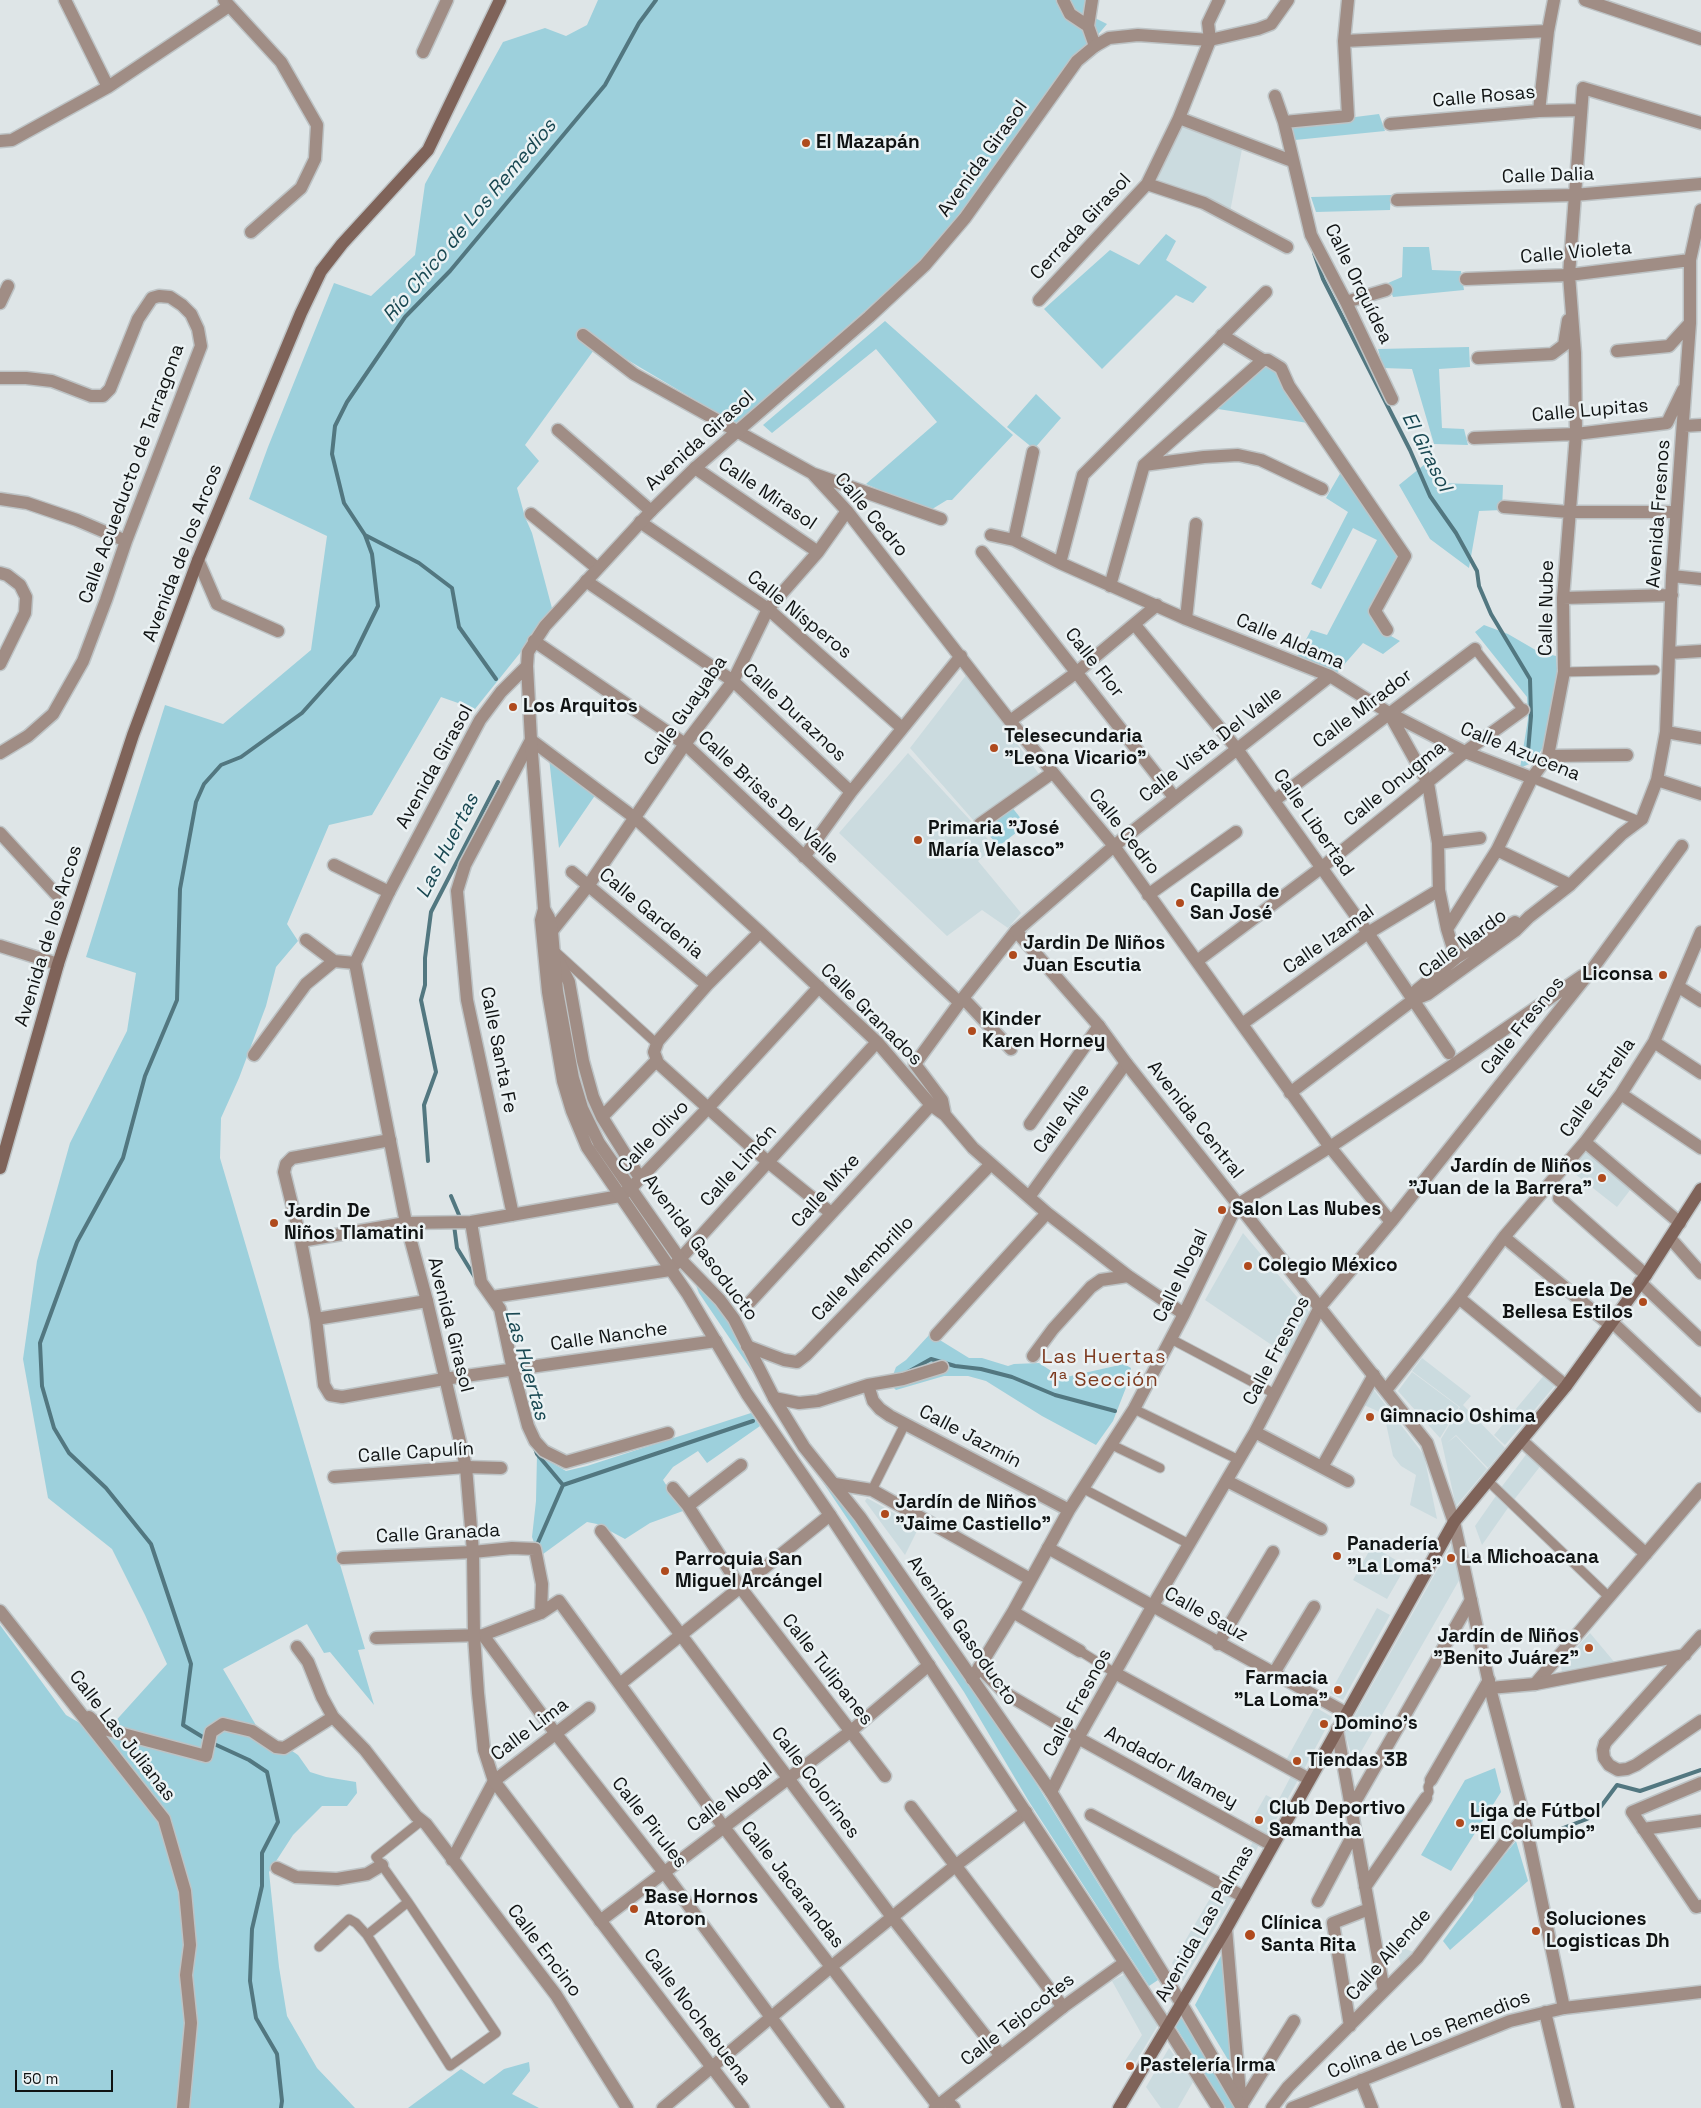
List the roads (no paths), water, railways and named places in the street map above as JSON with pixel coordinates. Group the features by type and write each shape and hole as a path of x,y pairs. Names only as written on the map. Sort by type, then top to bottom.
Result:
{"main road":[{"name":"Avenida de los Arcos","path":"0,1168 58,964 133,735 198,560 247,440 321,271 342,244 428,150 500,0"},
{"path":"1454,1522 1566,1386 1643,1279 1701,1189"},
{"name":"Avenida Las Palmas","path":"1119,2108 1226,1929 1454,1522"}],"street":[{"path":"65,0 108,87"},
{"path":"423,52 448,0"},
{"path":"1063,0 1070,14 1088,26"},
{"path":"1092,0 1088,26 1096,46"},
{"path":"1210,40 1210,18 1219,0"},
{"name":"Avenida Girasol","path":"494,1781 484,1750 473,1552 466,1467 427,1301 406,1223 355,963 388,892 480,720 501,692 527,666 528,652 534,641 597,568 651,510 736,431 861,324 925,265 965,218 1078,61 1109,38 1138,35 1210,40 1258,29 1271,24 1288,0"},
{"path":"1284,122 1348,116 1344,41 1348,0"},
{"path":"1539,111 1548,31 1554,0"},
{"path":"1585,0 1701,39"},
{"path":"0,141 12,140 108,87 227,3 281,62 317,125 315,160 301,188 251,232"},
{"path":"1344,41 1548,31"},
{"name":"Cerrada Girasol","path":"1039,300 1147,184 1179,118 1210,40"},
{"path":"1478,358 1552,354 1564,345 1572,295 1569,275 1583,88 1701,123"},
{"name":"Calle Orquídea","path":"1275,96 1284,122 1291,160 1311,235 1346,302 1392,399"},
{"name":"Calle Rosas","path":"1390,124 1539,111 1580,110"},
{"path":"1179,118 1291,160"},
{"path":"1147,184 1204,204 1287,247"},
{"name":"Calle Dalia","path":"1396,200 1574,195 1701,184"},
{"name":"Avenida Fresnos","path":"1640,820 1656,780 1666,732 1672,576 1690,323 1690,260 1701,210"},
{"name":"Calle Violeta","path":"1466,279 1569,275 1690,260"},
{"path":"0,303 8,286"},
{"path":"1346,302 1386,290"},
{"path":"1060,562 1083,475 1266,292"},
{"name":"Calle Nube","path":"1447,929 1497,850 1532,778 1548,756 1564,672 1563,598 1576,434 1572,295"},
{"name":"Calle Acueducto de Tarragona","path":"0,378 52,381 91,396 103,396 110,389 138,319 152,298 159,296 170,297 182,305 191,314 198,329 201,346 82,661 53,714 28,736 0,753"},
{"path":"1617,351 1669,346 1690,323"},
{"name":"Calle Cedro","path":"583,335 634,374 812,473 847,511 1010,721 1114,846 1330,1147 1391,1222"},
{"path":"1222,335 1263,360 1268,360 1281,368 1289,386 1405,556 1375,611 1387,630"},
{"path":"1110,586 1144,466 1263,360"},
{"name":"Calle Lupitas","path":"1474,438 1576,434 1667,423 1685,385"},
{"path":"1684,426 1701,424"},
{"path":"558,430 651,510"},
{"path":"1014,540 1032,452"},
{"path":"1144,466 1204,457 1238,456 1261,460 1322,489"},
{"name":"Calle Mirasol","path":"695,468 818,552"},
{"path":"812,473 941,519"},
{"path":"0,499 27,503 77,520 126,541"},
{"path":"1504,507 1569,512 1676,512"},
{"name":"Calle Guayaba","path":"552,931 588,886 685,744 733,681 768,608 818,552 847,511"},
{"path":"531,514 597,568"},
{"name":"Calle Nísperos","path":"640,522 768,608 902,728"},
{"path":"1186,619 1196,524"},
{"name":"Calle Aldama","path":"991,535 1014,540 1110,586 1186,619 1330,676 1389,713 1428,783 1438,843 1439,890 1447,929 1456,958"},
{"name":"Calle Flor","path":"982,552 1174,798"},
{"path":"198,560 217,604 278,631"},
{"path":"0,573 7,575 20,585 26,597 25,614 0,664"},
{"path":"1672,576 1701,579"},
{"name":"Calle Duraznos","path":"586,581 733,681 851,792"},
{"path":"1563,598 1672,595"},
{"path":"1010,721 1077,672 1157,605"},
{"name":"Calle Libertad","path":"1135,625 1237,749 1275,800 1449,1053"},
{"name":"Calle Brisas Del Valle","path":"534,641 685,744 804,857 962,1001 1011,1049"},
{"path":"1475,649 1523,710"},
{"name":"Calle Mirador","path":"1275,800 1475,649"},
{"path":"1669,653 1701,651"},
{"path":"804,857 851,792 961,656"},
{"name":"Avenida Gasoducto","path":"527,666 544,909 540,920 548,992 563,1081 572,1111 587,1147 687,1293 747,1394 830,1514 1167,2027 1218,2108"},
{"path":"1564,672 1655,670"},
{"name":"Calle Vista Del Valle","path":"945,1116 942,1100 915,1064 1016,931 1114,846 1330,676"},
{"name":"Calle Onugma","path":"1197,961 1321,868 1465,752 1523,710"},
{"name":"Calle Azucena","path":"1389,713 1465,752 1640,820"},
{"path":"1666,732 1701,738"},
{"name":"Calle Granados","path":"531,740 635,818 760,932 877,1042 931,1105 945,1116 973,1148 1046,1213 1128,1276 1184,1314"},
{"name":"Calle Santa Fe","path":"513,1215 467,1000 457,891 465,865 531,740"},
{"path":"1548,756 1627,755"},
{"path":"980,824 1052,773"},
{"path":"1656,780 1701,794"},
{"name":"Calle Nardo","path":"1413,1000 1428,994 1515,931 1570,885 1622,834 1640,820"},
{"path":"1148,895 1236,832"},
{"path":"0,833 56,894"},
{"path":"1438,843 1480,838"},
{"name":"Calle Fresnos","path":"1051,1792 1078,1738 1152,1607 1255,1432 1320,1307 1391,1222 1593,968 1682,846"},
{"path":"1497,850 1570,885"},
{"path":"334,865 388,892"},
{"name":"Calle Gardenia","path":"572,872 707,985"},
{"name":"Calle Izamal","path":"1242,1024 1368,933 1439,890"},
{"name":"Avenida Gasoducto","path":"544,909 549,918 552,931 558,990 573,1078 582,1108 599,1142 680,1259 720,1300 734,1320 774,1398 804,1448 835,1484 975,1673 1181,2003 1241,2107"},
{"name":"Calle Nardo","path":"1413,1000 1417,990 1456,958 1513,923 1530,917"},
{"name":"Avenida Central","path":"1016,931 1099,1026 1126,1064 1178,1127 1237,1205 1427,1443 1454,1522 1490,1684 1524,1817 1564,2008"},
{"path":"602,1118 707,985 760,932"},
{"name":"Calle Estrella","path":"1386,1390 1459,1298 1504,1236 1585,1142 1621,1094 1654,1042 1701,932"},
{"path":"306,940 334,961 355,963"},
{"path":"0,946 58,964"},
{"path":"554,950 709,1107 768,1162 831,1213"},
{"path":"554,950 569,982 583,1061 593,1097 602,1118 640,1178"},
{"path":"254,1055 306,984 334,961"},
{"path":"1237,1205 1330,1147 1593,968"},
{"path":"1679,987 1701,1001"},
{"name":"Calle Olivo","path":"301,1241 406,1223 468,1222 620,1196 631,1188 709,1107 819,988"},
{"path":"1290,1092 1413,1000"},
{"path":"1030,1124 1099,1026"},
{"name":"Calle Limón","path":"670,1270 877,1042"},
{"path":"1654,1042 1701,1073"},
{"name":"Calle Aile","path":"1029,1197 1126,1064"},
{"path":"1621,1094 1701,1148"},
{"name":"Calle Mixe","path":"750,1302 931,1105"},
{"path":"390,1140 292,1158 286,1164 284,1172 301,1241 316,1320 427,1301"},
{"path":"1585,1142 1680,1223"},
{"name":"Calle Membrillo","path":"747,1346 784,1360 797,1362 813,1348 991,1164"},
{"path":"1546,1187 1643,1279 1701,1340"},
{"name":"Calle Nogal","path":"975,1673 1013,1612 1068,1510 1134,1409 1184,1314 1237,1205"},
{"path":"936,1335 1046,1213"},
{"path":"468,1222 481,1282 500,1309 508,1371 534,1441 544,1451 566,1462 668,1433"},
{"path":"1504,1236 1611,1324 1701,1406"},
{"path":"1670,1238 1701,1273"},
{"path":"492,1297 670,1270"},
{"path":"1033,1356 1053,1329 1091,1288 1101,1280 1128,1276"},
{"path":"1459,1298 1566,1386"},
{"name":"Calle Nanche","path":"316,1320 324,1385 330,1395 342,1397 444,1379 716,1341"},
{"path":"1171,1339 1275,1394"},
{"path":"774,1398 799,1403 818,1401 868,1385 903,1379 942,1367"},
{"path":"1322,1467 1374,1375"},
{"name":"Calle Jazmín","path":"868,1385 873,1401 880,1409 1068,1510"},
{"path":"1134,1409 1239,1460"},
{"path":"872,1490 905,1424"},
{"path":"1255,1432 1348,1481"},
{"path":"1522,1441 1646,1554"},
{"path":"1112,1445 1160,1468"},
{"path":"688,1506 741,1464"},
{"name":"Calle Capulín","path":"334,1477 466,1467 501,1468"},
{"path":"1227,1480 1321,1529"},
{"path":"1488,1481 1609,1598"},
{"path":"835,1484 872,1490 1030,1580"},
{"name":"Calle Tulipanes","path":"673,1488 688,1506 740,1587 888,1773"},
{"path":"1084,1488 1189,1544"},
{"path":"1535,1684 1701,1489"},
{"path":"620,1684 830,1514"},
{"name":"Calle Colorines","path":"601,1531 892,1917 1001,2056"},
{"name":"Calle Granada","path":"343,1558 473,1552 512,1548 535,1549 542,1584 541,1613"},
{"name":"Calle Sauz","path":"1048,1548 1218,1644 1346,1713"},
{"path":"1218,1644 1273,1552"},
{"path":"1352,1809 1471,1600"},
{"name":"Calle Jacarandas","path":"541,1613 559,1601 723,1826 943,2105"},
{"path":"1274,1673 1314,1607"},
{"name":"Calle Las Julianas","path":"0,1611 164,1819 185,1891 190,1945 186,1975 191,2022 183,2108"},
{"path":"1013,1612 1115,1673 1309,1779"},
{"path":"376,1638 478,1635 541,1613"},
{"name":"Calle Pirules","path":"478,1635 663,1871 838,2108"},
{"path":"1701,1636 1605,1743 1603,1750 1604,1758 1609,1765 1618,1770 1627,1769 1636,1765 1701,1721"},
{"name":"Calle Encino","path":"297,1646 308,1662 322,1697 333,1717 366,1750 416,1816 426,1824 556,1995 627,2108"},
{"path":"1365,1886 1426,1798 1431,1780 1490,1684 1535,1684 1685,1655"},
{"name":"Calle Nogal","path":"600,1921 663,1871 853,1728 928,1665"},
{"path":"975,1673 1078,1738"},
{"path":"70,1702 99,1726 143,1741 178,1747 206,1756 211,1735 223,1724 252,1731 276,1747 284,1748 333,1717"},
{"name":"Calle Lima","path":"494,1781 589,1708"},
{"path":"1337,1729 1384,1992"},
{"name":"Andador Mamey","path":"1078,1738 1272,1845"},
{"path":"452,1860 494,1781"},
{"name":"Calle Nochebuena","path":"494,1781 743,2108"},
{"path":"1701,1783 1632,1812 1696,1907 1701,1906"},
{"path":"911,1807 1063,2007"},
{"path":"663,2108 771,2015 1026,1812"},
{"path":"1091,1815 1244,1897"},
{"name":"Calle Allende","path":"1272,2108 1288,2087 1417,1958 1524,1817"},
{"path":"1643,1829 1701,1821"},
{"path":"277,1868 296,1877 337,1879 367,1874 420,1822 423,1823"},
{"path":"1318,1901 1355,1831"},
{"path":"319,1947 349,1919 356,1923 367,1935 450,2066 496,2033 379,1862"},
{"path":"367,1935 408,1902"},
{"path":"1350,2026 1333,1923 1369,1909"},
{"path":"1226,1929 1241,2107"},
{"name":"Calle Tejocotes","path":"943,2105 1063,2007 1124,1963"},
{"name":"Colina de Los Remedios","path":"1292,2108 1510,2021 1564,2008 1701,1992"},
{"path":"1545,2012 1568,2108"},
{"path":"1241,2107 1294,2021"},
{"path":"1362,2080 1372,2108"}],"waterway":[{"name":"Río Chico de Los Remedios","path":"206,1739 183,1725 191,1664 151,1544 106,1488 69,1453 54,1428 42,1386 40,1343 77,1242 123,1158 145,1076 177,1000 180,889 196,802 204,784 221,765 241,757 302,713 354,655 378,606 372,554 365,535 344,503 332,454 335,426 347,402 405,317 450,271 605,85 639,23 656,0"},
{"name":"El Girasol","path":"1314,253 1323,279 1410,450 1430,496 1456,533 1477,571 1479,586 1491,614 1530,679 1531,716 1528,752"},
{"name":"Las Huertas","path":"365,535 419,563 452,588 459,627 496,679"},
{"name":"Las Huertas","path":"428,1161 424,1105 436,1072 421,1000 425,985 425,958 431,912 498,782"},
{"name":"Las Huertas","path":"451,1196 459,1215 457,1219"},
{"name":"Las Huertas","path":"454,1225 457,1248 476,1279"},
{"name":"Las Huertas","path":"906,1373 931,1359 955,1366 981,1369 1012,1377 1055,1395 1115,1411"},
{"name":"Las Huertas","path":"536,1547 563,1485 753,1421"},
{"name":"Las Huertas","path":"535,1448 537,1454 563,1485"},
{"name":"Río Chico de Los Remedios","path":"212,1743 249,1760 267,1772 278,1822 262,1853 262,1886 252,1929 250,1981 256,2018 277,2054 282,2101 281,2108"},
{"path":"1550,1833 1587,1819 1599,1809 1617,1785 1640,1791 1701,1770"}],"place":[{"name":"El Mazapán","path":"806,143"},
{"name":"Los Arquitos","path":"513,707"},
{"name":"Telesecundaria \"Leona Vicario\"","path":"994,748"},
{"name":"Primaria \"José María Velasco\"","path":"918,840"},
{"name":"Capilla de San José","path":"1180,903"},
{"name":"Jardin De Niños Juan Escutia","path":"1013,955"},
{"name":"Liconsa","path":"1663,975"},
{"name":"Kinder Karen Horney","path":"972,1031"},
{"name":"Jardín de Niños \"Juan de la Barrera\"","path":"1602,1178"},
{"name":"Salon Las Nubes","path":"1222,1210"},
{"name":"Jardin De Niños Tlamatini","path":"274,1223"},
{"name":"Colegio México","path":"1248,1266"},
{"name":"Escuela De Bellesa Estilos","path":"1643,1302"},
{"name":"Gimnacio Oshima","path":"1370,1417"},
{"name":"Jardín de Niños \"Jaime Castiello\"","path":"885,1514"},
{"name":"Panadería \"La Loma\"","path":"1337,1556"},
{"name":"La Michoacana","path":"1451,1558"},
{"name":"Parroquia San Miguel Arcángel","path":"665,1571"},
{"name":"Jardín de Niños \"Benito Juárez\"","path":"1589,1648"},
{"name":"Farmacia \"La Loma\"","path":"1338,1690"},
{"name":"Domino's","path":"1324,1724"},
{"name":"Tiendas 3B","path":"1297,1761"},
{"name":"Club Deportivo Samantha","path":"1259,1820"},
{"name":"Liga de Fútbol \"El Columpio\"","path":"1460,1823"},
{"name":"Base Hornos Atoron","path":"634,1909"},
{"name":"Soluciones Logisticas Dh","path":"1536,1931"},
{"name":"Clínica Santa Rita","path":"1250,1935"},
{"name":"Pastelería Irma","path":"1130,2066"}],"district":[{"name":"Las Huertas 1ª Sección","path":"1104,1370"}]}
